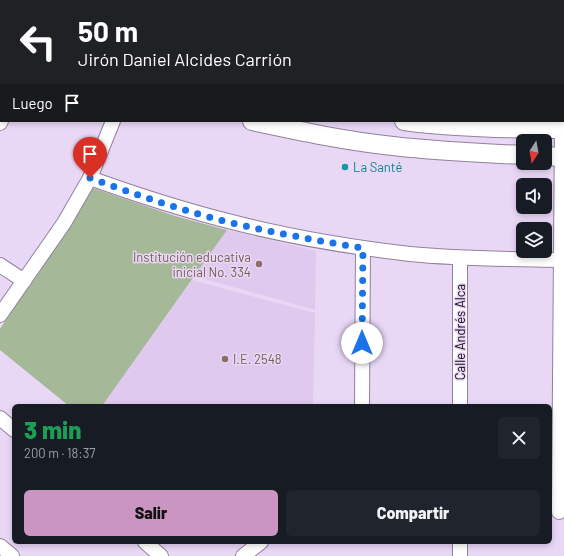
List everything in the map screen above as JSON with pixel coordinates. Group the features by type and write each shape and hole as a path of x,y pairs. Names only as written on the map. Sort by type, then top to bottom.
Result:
{"main road":[{"path":"257,122 333,138 392,146 459,152 516,155"},
{"path":"411,122 489,128 563,126"}],"street":[{"path":"0,315 64,222 90,178 113,122"},
{"path":"558,512 561,260 557,156 563,126"},
{"path":"90,178 183,209 232,222 319,241 411,254 460,258 561,260"},
{"path":"362,404 363,248"},
{"name":"Calle Andrés Alca","path":"460,258 460,404"},
{"path":"0,265 24,281"},
{"path":"0,418 12,428"},
{"path":"147,544 161,556"},
{"path":"243,556 258,544"},
{"path":"460,544 460,556"},
{"path":"0,546 12,556"}],"shaded area":[{"name":"Institución educativa inicial No. 334","path":"227,230 316,251 315,310 194,276"},
{"name":"I.E. 2548","path":"192,280 315,313 313,404 103,404"}],"green space":[{"path":"93,188 175,216 227,230 103,404 67,404 0,350 0,329"}],"place":[{"name":"La Santé","path":"345,167"},
{"name":"Institución educativa inicial No. 334","path":"259,264"},
{"name":"I.E. 2548","path":"225,359"}],"route":[{"path":"90,178 183,209 232,222 319,241 363,248 362,343"}]}
